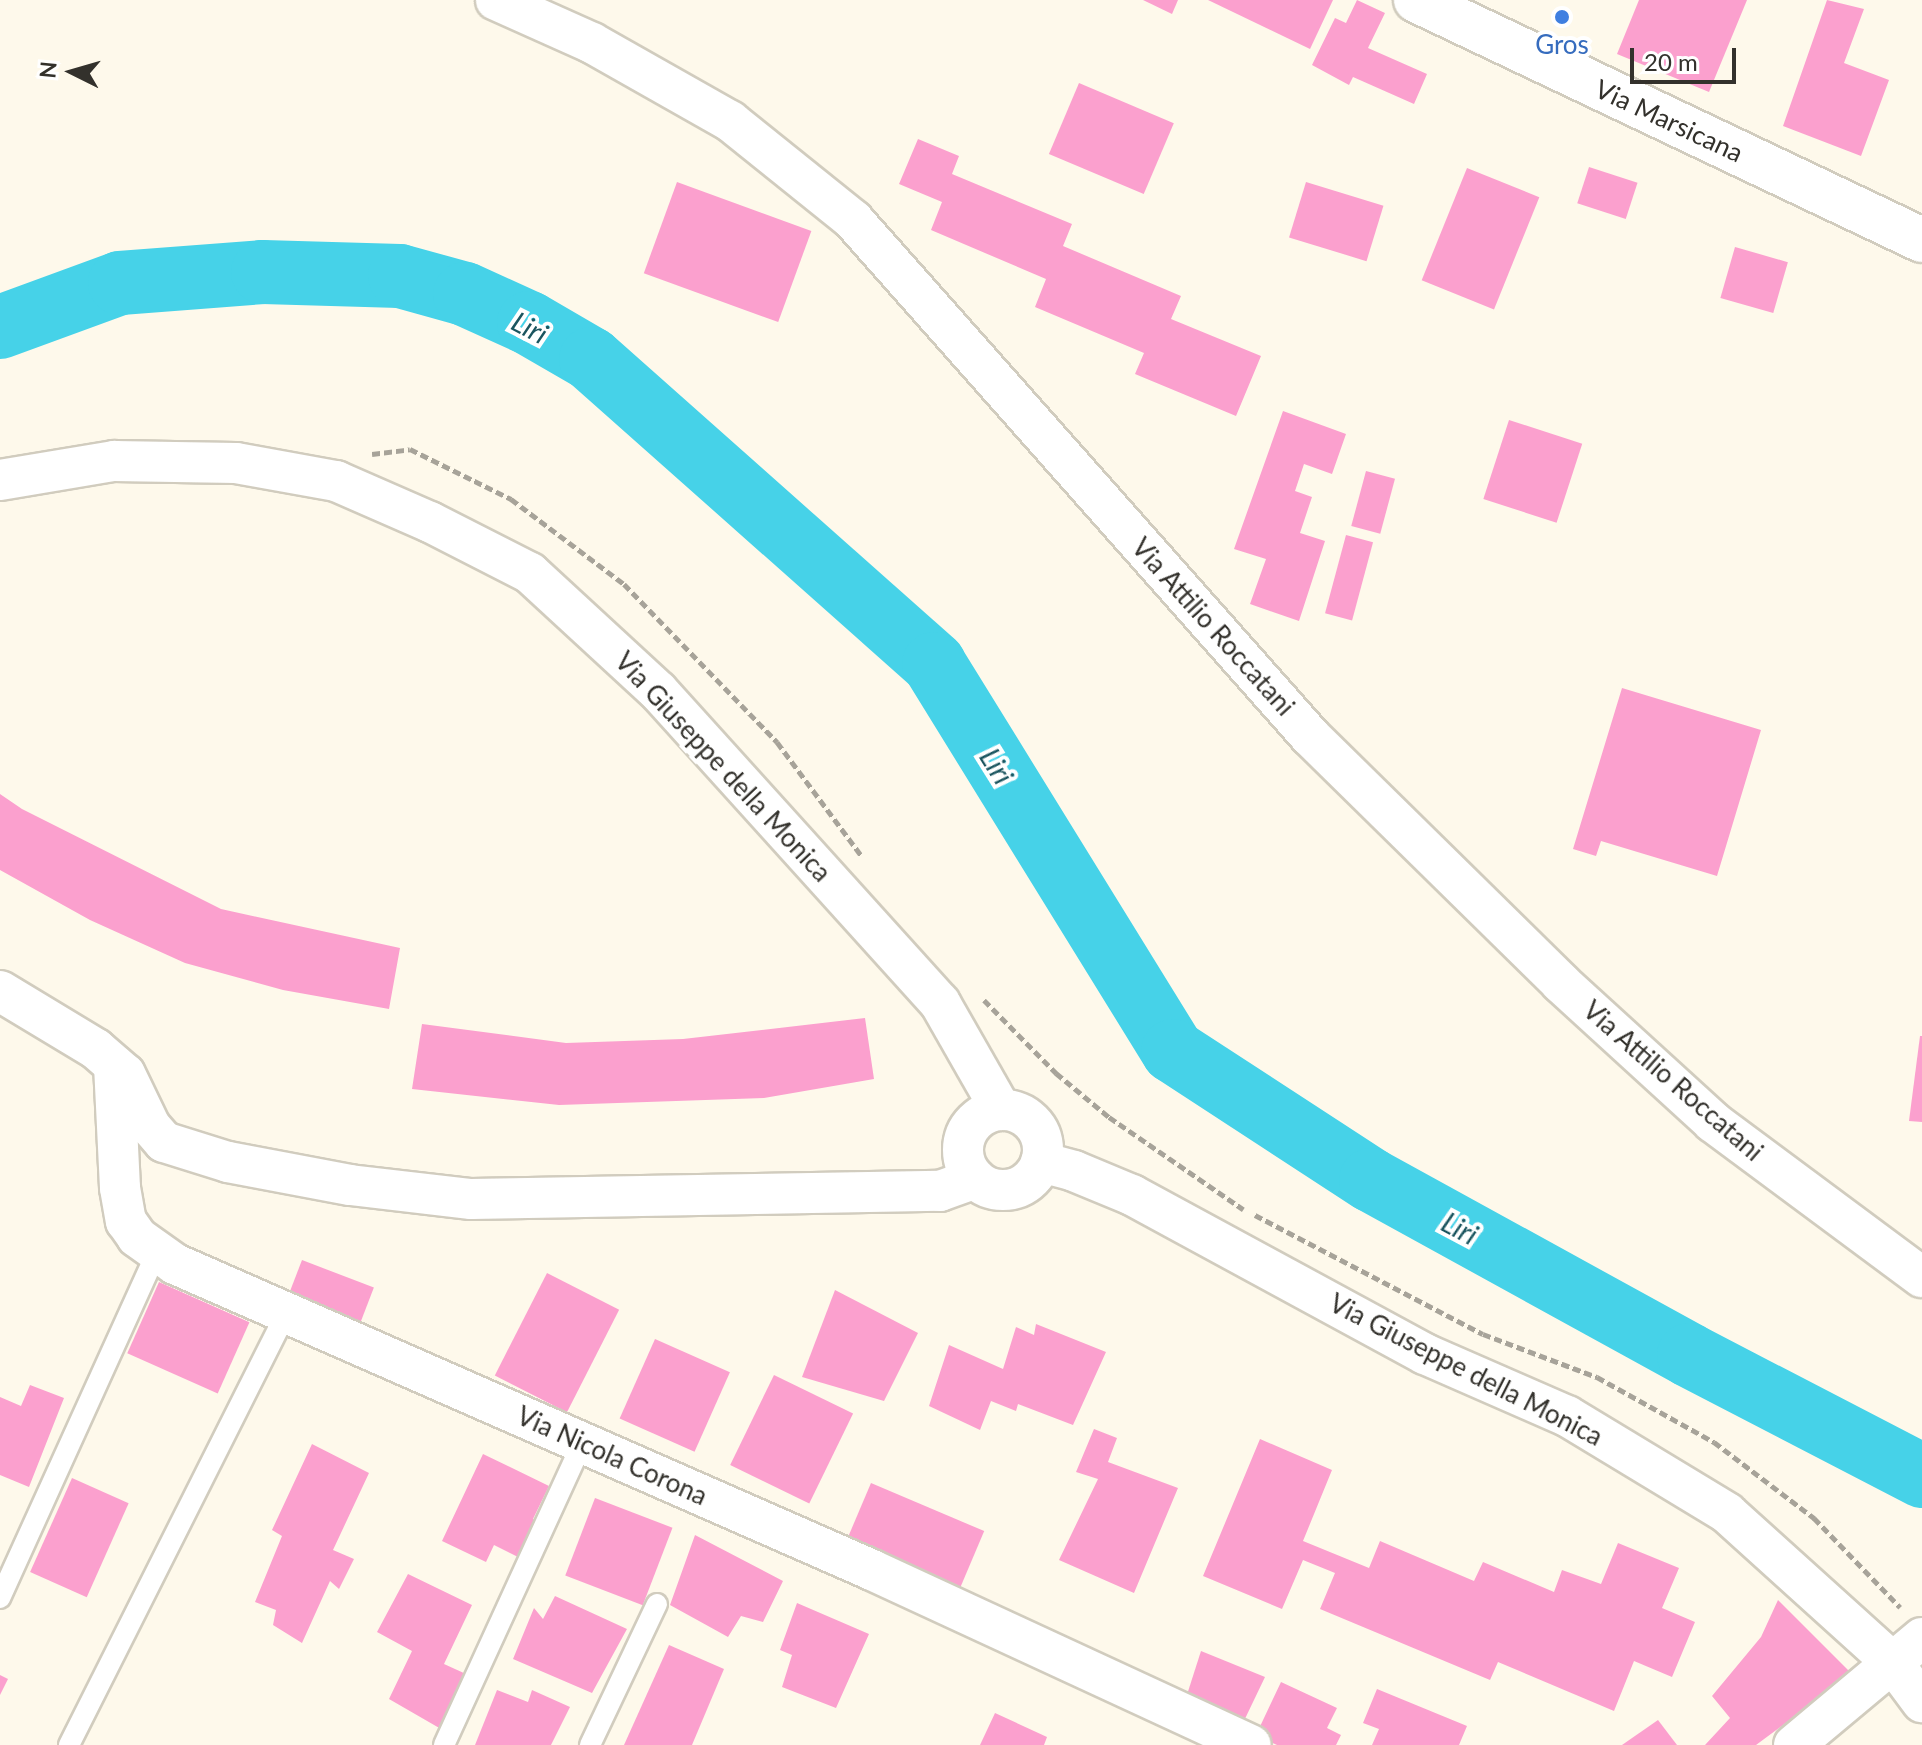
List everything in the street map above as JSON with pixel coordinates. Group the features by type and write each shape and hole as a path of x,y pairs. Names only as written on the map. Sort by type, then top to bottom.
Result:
{"main road":[{"name":"Via Marsicana","path":"1416,0 1922,240"}],"street":[{"name":"Via Attilio Roccatani","path":"496,0 592,43 730,121 853,220 1344,770 1561,983 1713,1122 1922,1277"},
{"name":"Via Giuseppe della Monica","path":"0,480 24,473 114,461 236,463 336,481 430,522 530,573 658,691 940,1003 1001,1110"},
{"path":"0,991 96,1049 125,1074 150,1126 164,1142 228,1162 350,1185 471,1199 940,1191 975,1178"},
{"name":"Via Nicola Corona","path":"114,1065 120,1188 126,1221 137,1237 175,1264 583,1442 1250,1745"},
{"path":"1001,1110 1014,1111 1035,1125 1043,1150 1041,1162 1025,1183 999,1189 975,1178 967,1167 964,1141 977,1119 1001,1110"},
{"name":"Via Giuseppe della Monica","path":"1041,1162 1074,1171 1132,1195 1425,1354 1567,1416 1727,1513 1905,1637 1922,1702"},
{"path":"1794,1745 1905,1637"}],"lane":[{"path":"0,1598 157,1252"},
{"path":"69,1745 286,1313"},
{"path":"444,1745 583,1442"},
{"path":"590,1745 657,1604"}],"path":[{"path":"365,455 410,449 435,461 511,499 624,584 777,742 871,868"},
{"path":"981,997 1056,1073 1098,1108 1241,1208 1483,1334 1597,1377 1714,1442 1814,1518 1905,1637"}],"building":[{"path":"1143,0 1178,0 1172,14"},
{"path":"1208,0 1333,0 1310,49"},
{"path":"1357,0 1385,13 1368,48 1427,74 1414,104 1353,77 1349,85 1312,65 1335,18 1346,23"},
{"path":"1639,0 1747,0 1709,92 1617,54"},
{"path":"1827,0 1864,9 1844,63 1889,80 1861,156 1783,126"},
{"path":"1079,83 1174,123 1144,194 1049,154"},
{"path":"918,139 959,156 952,174 1072,224 1063,246 1181,296 1171,319 1261,356 1236,416 1135,374 1144,353 1035,307 1046,279 931,230 942,202 899,184"},
{"path":"1589,167 1638,183 1626,219 1577,203"},
{"path":"1467,168 1539,197 1494,309 1422,280"},
{"path":"677,182 811,231 778,322 644,273"},
{"path":"1306,182 1383,206 1367,261 1289,237"},
{"path":"1735,247 1788,262 1773,313 1720,298"},
{"path":"1283,411 1346,434 1332,474 1304,464 1295,491 1312,497 1300,533 1325,541 1299,621 1250,604 1266,559 1234,549"},
{"path":"1509,420 1582,444 1557,523 1483,499"},
{"path":"1366,471 1395,479 1380,534 1351,526"},
{"path":"1346,535 1373,542 1352,620 1325,613"},
{"path":"1622,688 1761,730 1717,876 1601,841 1596,856 1573,849"},
{"path":"0,794 22,809 221,909 400,948 389,1009 283,990 185,963 90,920 0,870"},
{"path":"865,1018 874,1079 764,1098 559,1105 412,1089 422,1024 566,1043 683,1039"},
{"path":"1922,1036 1922,1122 1909,1121"},
{"path":"302,1260 374,1288 358,1330 286,1302"},
{"path":"547,1273 619,1310 567,1412 495,1375"},
{"path":"159,1282 249,1322 218,1394 127,1353"},
{"path":"835,1290 918,1333 884,1401 802,1377"},
{"path":"1036,1324 1106,1352 1073,1425 1018,1404 1016,1411 991,1401 980,1430 929,1406 949,1345 1003,1369 1016,1327 1034,1335"},
{"path":"655,1339 730,1372 695,1452 620,1418"},
{"path":"774,1375 853,1414 809,1503 730,1465"},
{"path":"30,1385 64,1398 29,1487 0,1475 0,1397 21,1406"},
{"path":"1094,1429 1117,1438 1108,1462 1178,1488 1134,1593 1059,1560 1098,1479 1076,1472"},
{"path":"1260,1439 1332,1470 1303,1541 1369,1568 1380,1541 1474,1581 1483,1562 1554,1592 1562,1570 1601,1584 1618,1543 1679,1568 1662,1608 1695,1622 1672,1677 1634,1661 1614,1711 1498,1662 1490,1680 1320,1609 1335,1573 1303,1560 1282,1609 1203,1576"},
{"path":"312,1444 369,1473 333,1550 354,1559 339,1589 330,1581 302,1643 273,1625 276,1610 255,1602 282,1536 272,1530"},
{"path":"483,1454 549,1486 533,1519 539,1522 522,1559 494,1545 486,1562 442,1541"},
{"path":"72,1478 129,1503 87,1597 30,1572"},
{"path":"871,1483 984,1531 960,1587 847,1539"},
{"path":"595,1498 672,1528 643,1605 565,1575"},
{"path":"695,1535 783,1581 763,1622 741,1616 728,1637 670,1605"},
{"path":"408,1574 472,1605 444,1664 466,1674 441,1729 389,1699 412,1651 377,1632"},
{"path":"555,1596 627,1629 592,1693 513,1659 534,1608 543,1619"},
{"path":"1778,1600 1852,1674 1756,1745 1705,1745 1730,1718 1712,1696 1761,1637"},
{"path":"797,1603 869,1634 836,1708 782,1687 792,1655 780,1650"},
{"path":"669,1645 724,1669 692,1745 624,1745"},
{"path":"1201,1651 1265,1677 1242,1725 1184,1704"},
{"path":"0,1675 8,1679 0,1695"},
{"path":"1281,1682 1337,1708 1327,1728 1341,1735 1336,1745 1277,1745 1256,1735"},
{"path":"1377,1689 1467,1726 1459,1745 1372,1745 1379,1729 1363,1723"},
{"path":"497,1690 528,1702 532,1690 570,1707 551,1745 475,1745"},
{"path":"995,1713 1047,1737 1044,1745 980,1745"},
{"path":"1658,1720 1677,1745 1622,1745"}],"waterway":[{"name":"Liri","path":"0,327 120,283 263,272 400,276 465,294 529,323 591,359 934,664 1173,1051 1371,1180 1689,1355 1922,1476"}],"place":[{"name":"Gros","path":"1562,17"}]}
